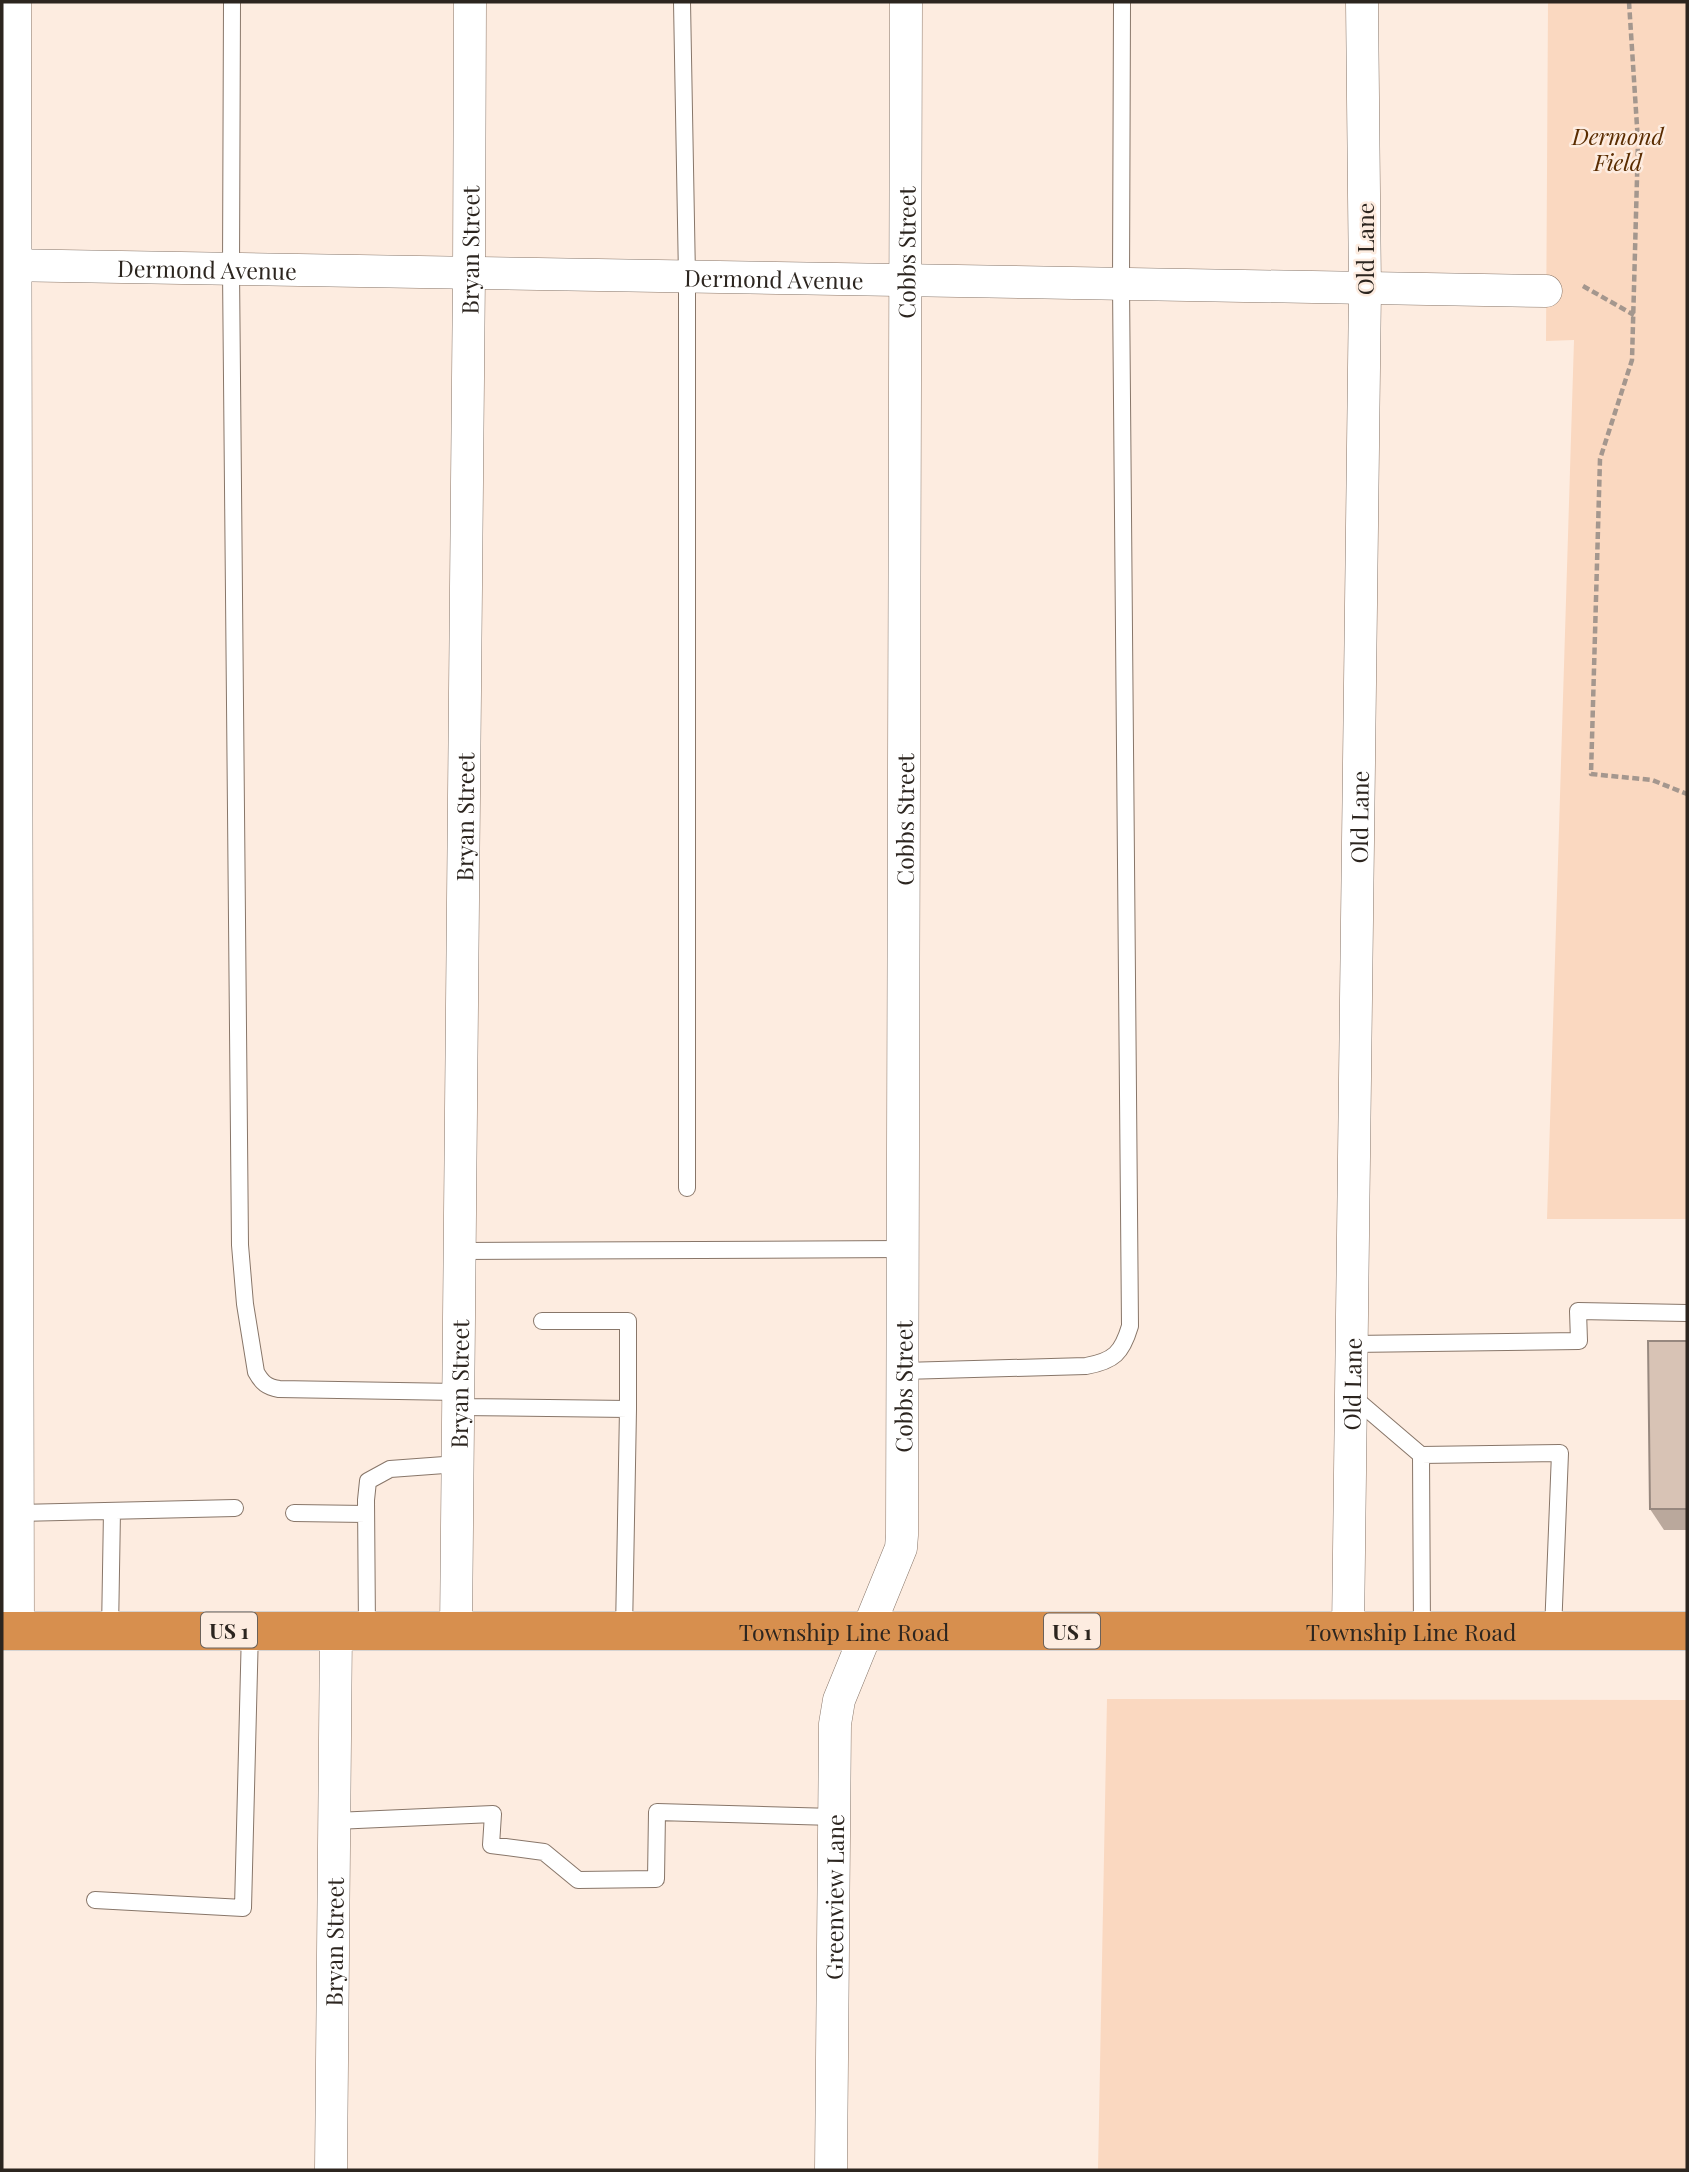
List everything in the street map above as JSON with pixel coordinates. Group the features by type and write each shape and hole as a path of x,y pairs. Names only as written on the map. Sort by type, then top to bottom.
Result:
{"highway":[{"name":"Township Line Road","path":"10,1631 1687,1631"}],"street":[{"path":"10,1631 18,1513 10,1302 8,265 15,2"},
{"name":"Bryan Street","path":"456,1631 470,2"},
{"name":"Cobbs Street","path":"868,1631 901,1548 906,2"},
{"name":"Old Lane","path":"1348,1631 1365,289 1362,2"},
{"name":"Dermond Avenue","path":"8,265 1546,292"},
{"name":"Bryan Street","path":"331,2170 335,1821 352,1631"},
{"name":"Greenview Lane","path":"831,2170 836,1712 868,1631"}],"lane":[{"path":"232,2 231,270 240,1245 245,1304 256,1372 261,1381 279,1389 628,1409"},
{"path":"682,2 687,277 687,1188"},
{"path":"903,1371 1101,1364 1114,1357 1125,1344 1130,1326 1121,284 1122,2"},
{"path":"460,1251 903,1250"},
{"path":"1352,1344 1579,1341 1578,1311 1687,1314"},
{"path":"542,1321 628,1321 624,1631"},
{"path":"1351,1395 1422,1455 1560,1453 1553,1631"},
{"path":"1422,1455 1422,1631"},
{"path":"352,1631 368,1481 390,1469 458,1464"},
{"path":"18,1513 236,1508"},
{"path":"110,1631 112,1511"},
{"path":"294,1513 366,1514"},
{"path":"94,1900 243,1908 250,1630"},
{"path":"335,1821 493,1814 491,1845 544,1852 578,1880 604,1880 656,1879 657,1812 834,1817"}],"path":[{"path":"1629,2 1638,142 1632,360 1600,460 1591,774 1652,780 1687,794"},
{"path":"1583,286 1634,315"}],"green space":[{"name":"Dermond Field","path":"1548,2 1687,2 1687,1219 1547,1219 1574,340 1546,341"},
{"path":"1107,1699 1687,1700 1687,2170 1098,2170"}],"building":[{"path":"1648,1341 1687,1341 1687,1509 1650,1509"}]}
